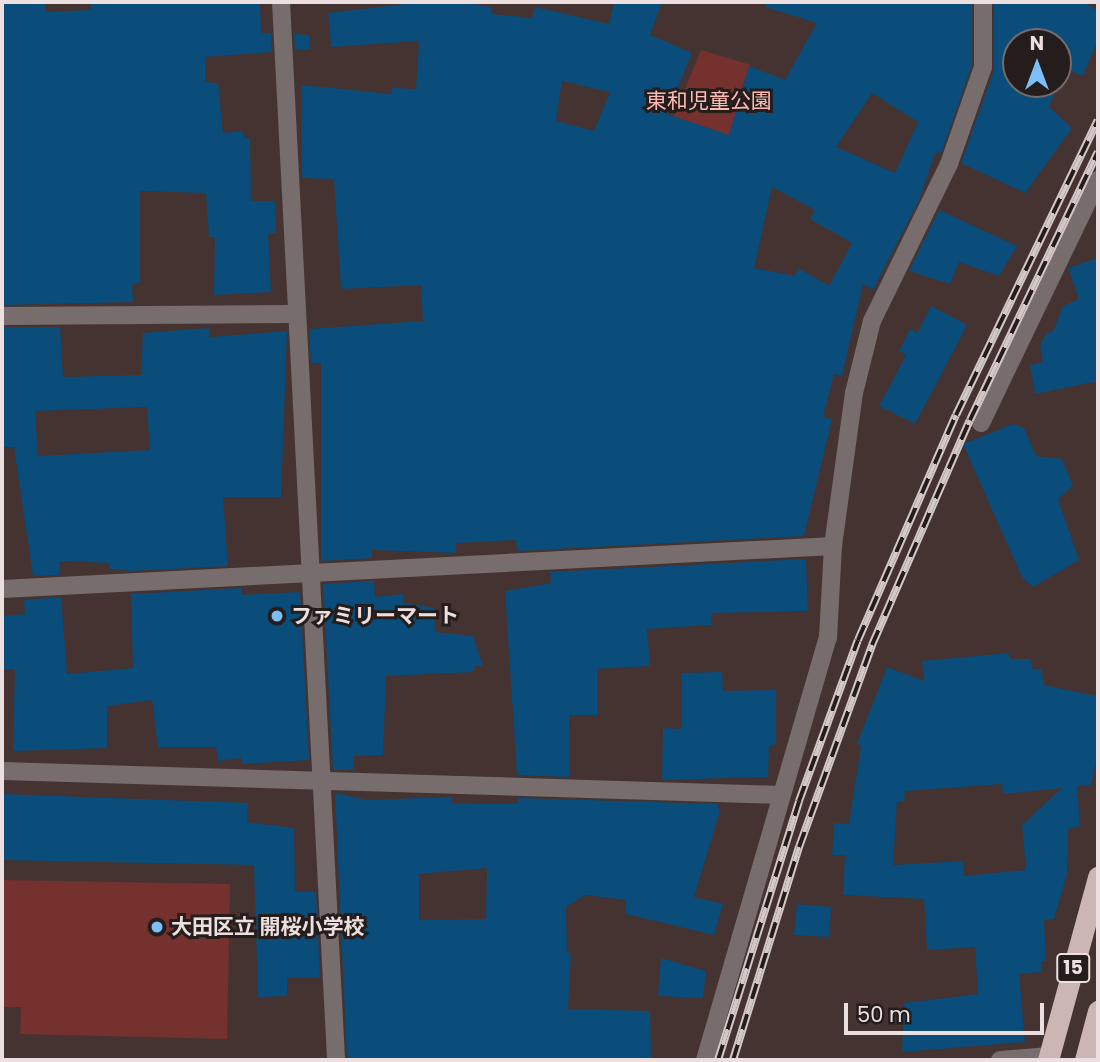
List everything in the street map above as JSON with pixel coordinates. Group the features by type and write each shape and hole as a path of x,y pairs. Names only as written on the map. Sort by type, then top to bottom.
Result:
{"highway":[{"name":"15","path":"1048,1058 1098,877"},
{"name":"15","path":"1085,1060 1098,1011"}],"street":[{"path":"281,2 336,1060"},
{"path":"705,1060 828,638 833,546 854,393 872,321 949,164 983,67 983,2"},
{"path":"981,423 1098,180"},
{"path":"2,316 296,314"},
{"path":"2,589 833,546"},
{"path":"2,771 781,795"},
{"path":"1000,1060 1048,1058"}],"green space":[{"name":"東和児童公園","path":"701,50 751,65 734,106 750,110 739,142 659,153"},
{"path":"2,880 230,884 227,1039 20,1034 21,1007 2,1007"}],"building":[{"path":"2,2 45,2 46,12 91,10 90,2 260,2 261,33 271,33 272,52 205,57 205,82 218,83 223,133 243,131 243,138 250,138 251,201 275,201 276,233 268,233 271,292 214,295 215,237 209,237 206,193 140,191 140,283 132,284 133,302 2,305"},
{"path":"422,2 461,2 491,7 492,14 532,18 535,7 609,24 614,2 662,2 650,35 692,53 667,114 729,135 749,66 785,80 817,23 765,7 766,2 972,2 972,65 941,154 936,151 919,200 873,290 863,284 842,376 834,374 823,417 832,419 804,536 517,551 516,540 456,543 456,553 372,550 372,558 321,561 321,363 311,363 309,329 423,321 421,285 341,289 334,179 302,178 301,85 392,94 392,88 416,89 419,41 331,47 328,13","holes":["562,81 610,92 594,131 556,121","872,93 918,122 895,173 836,147","772,187 815,210 810,219 852,243 829,286 798,268 795,276 754,268"]},
{"path":"994,2 1084,2 1098,11 1098,39 1083,76 1072,71 1072,28 1002,28 1002,98 1053,98 1049,107 1072,128 1025,193 961,163 994,70"},
{"path":"294,34 309,35 310,49 295,50"},
{"path":"939,210 1017,246 999,276 959,262 950,284 909,271"},
{"path":"1098,258 1098,381 1035,394 1030,365 1043,362 1040,346 1046,333 1053,332 1063,306 1079,299 1068,268"},
{"path":"931,306 967,325 915,424 879,406 906,355 899,351 910,329 917,333"},
{"path":"2,327 60,327 63,377 141,375 143,333 209,328 210,337 287,331 281,497 223,497 228,566 131,571 110,569 110,563 60,561 59,575 33,576 14,447 2,447","holes":["147,407 150,450 38,456 35,411"]},
{"path":"1013,424 1024,428 1036,456 1062,459 1073,486 1058,499 1079,560 1033,587 1022,577 963,444"},
{"path":"806,559 808,611 712,613 711,625 647,629 650,666 597,669 597,715 569,715 570,777 517,775 505,591 551,583 550,572"},
{"path":"374,581 375,597 403,594 403,603 434,608 435,632 473,636 483,666 475,666 473,672 386,676 383,755 353,756 354,770 333,770 323,584"},
{"path":"241,588 241,595 300,592 309,760 242,764 241,758 218,761 216,747 158,747 152,700 107,706 107,748 13,751 15,669 2,669 2,616 25,614 24,600 61,597 67,674 133,668 131,594"},
{"path":"1008,653 1011,659 1030,659 1033,669 1041,669 1044,685 1096,696 1098,750 1091,785 1077,786 1080,826 1068,829 1067,874 1054,919 1044,920 1046,961 1041,961 1041,972 1019,974 1025,1042 902,1052 904,1003 978,994 975,947 927,950 924,899 843,895 845,855 832,855 834,823 849,824 861,746 857,744 887,667 924,681 922,661","holes":["1002,784 1003,794 1062,788 1022,825 1026,870 964,876 963,861 893,865 897,801 904,802 905,791"]},
{"path":"722,672 723,691 776,690 776,744 769,746 768,777 662,780 663,728 681,729 682,673"},
{"path":"335,793 367,800 452,797 452,803 518,804 518,798 717,804 720,811 694,897 723,904 714,935 626,914 625,900 585,895 566,907 567,953 571,953 568,1009 650,1011 651,1060 347,1060","holes":["487,868 486,919 419,920 419,874"]},
{"path":"2,794 248,803 247,822 294,828 295,892 316,892 320,978 287,978 287,996 258,997 254,865 2,860"},
{"path":"797,904 831,907 829,937 794,935"},
{"path":"661,958 706,971 703,998 658,996"}],"railway":[{"path":"718,1060 799,801 858,640 956,415 1098,120"},
{"path":"733,1060 799,847 872,645 970,420 1098,152"}],"place":[{"name":"ファミリーマート","path":"277,616"},
{"name":"大田区立 開桜小学校","path":"157,927"}]}
